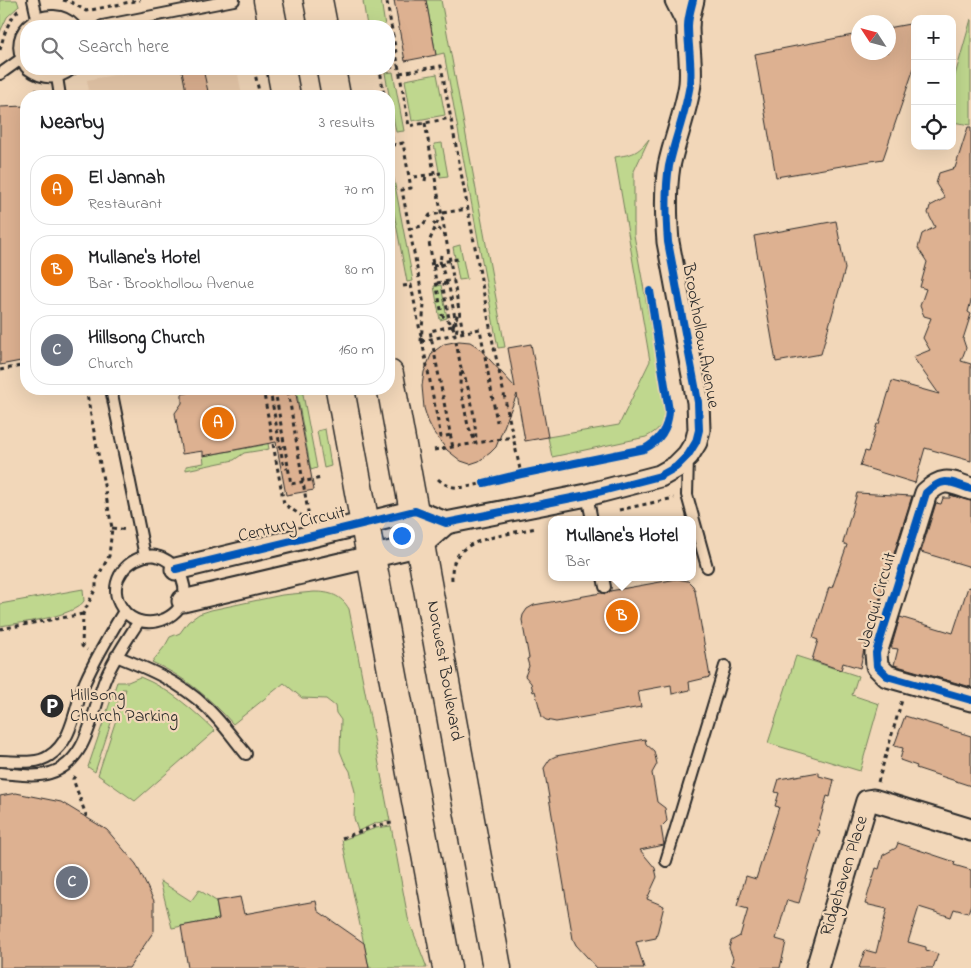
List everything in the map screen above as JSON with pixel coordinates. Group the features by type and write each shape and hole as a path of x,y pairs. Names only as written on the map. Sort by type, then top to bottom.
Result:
{"main road":[{"path":"268,0 272,20"},
{"path":"318,0 322,20"},
{"path":"332,75 335,90"},
{"path":"341,395 446,968"},
{"name":"Norwest Boulevard","path":"393,395 497,968"}],"street":[{"name":"Brookhollow Avenue","path":"676,0 688,24"},
{"name":"Brookhollow Avenue","path":"446,523 590,510 676,467 688,455 696,442 699,430 698,402 668,242 666,218 666,192 670,165 690,81 691,60 688,24 693,0"},
{"name":"Jacqui Circuit","path":"971,489 947,482 935,484 926,493 876,653 877,666 887,676 971,700"},
{"path":"182,601 421,545 446,523 415,511"},
{"name":"Century Circuit","path":"176,569 415,511"},
{"name":"Ridgehaven Place","path":"817,968 867,801 873,800 971,830"}],"lane":[{"path":"33,0 37,18"},
{"path":"131,20 234,0"},
{"path":"34,20 52,14 63,16 68,20"},
{"path":"20,36 18,48 20,53"},
{"path":"0,74 20,67"},
{"path":"38,75 46,78 63,75"},
{"path":"56,77 59,90"},
{"path":"112,395 145,556"},
{"path":"688,455 688,495 694,516"},
{"path":"696,525 707,567"},
{"path":"145,556 156,556 166,560 181,576 184,586 182,601 176,610 161,621 150,623 139,621 124,611 116,593 119,575 135,559 145,556"},
{"path":"0,761 40,761 61,746 70,728 84,684 97,657 124,611"},
{"path":"0,773 38,776 51,773 73,759 81,749 105,680 116,656 139,621"},
{"path":"116,656 151,670 190,693 221,722 246,754"},
{"path":"666,861 725,666"}],"path":[{"path":"63,0 71,2 86,11 140,0"},
{"path":"387,2 390,20"},
{"path":"395,49 409,126 450,118"},
{"path":"400,73 441,66 492,343 521,474"},
{"path":"264,75 277,83"},
{"path":"381,75 383,90"},
{"path":"425,123 463,332"},
{"path":"395,145 403,143 411,188 402,190 424,305 421,341"},
{"path":"414,177 441,173"},
{"path":"426,175 430,180"},
{"path":"425,181 426,175"},
{"path":"409,229 422,226 430,216 468,209"},
{"path":"438,221 429,242 432,265 442,315 452,326 468,426 476,443"},
{"path":"433,222 447,238 460,312 452,326 430,331 453,448"},
{"path":"441,264 458,260"},
{"path":"432,265 451,263"},
{"path":"436,283 454,280"},
{"path":"445,282 443,288 452,329 456,335"},
{"path":"403,286 411,285 441,437 451,435"},
{"path":"421,341 480,329 497,422"},
{"path":"443,338 471,332"},
{"path":"0,370 20,366"},
{"path":"460,368 468,384 476,424 476,443"},
{"path":"87,395 112,528 109,556 96,580 96,588 84,614 82,646 97,657"},
{"path":"264,395 284,504 309,521 289,395"},
{"path":"271,395 283,463 287,469"},
{"path":"276,395 290,484 322,478"},
{"path":"434,450 513,437"},
{"path":"512,476 531,472"},
{"path":"438,479 446,485 455,488 465,488 493,481"},
{"path":"590,510 688,495"},
{"path":"454,563 465,547 476,541 542,526"},
{"path":"0,629 84,614"},
{"path":"873,800 907,682"},
{"path":"78,771 73,779 87,818"},
{"path":"342,838 376,826 392,823"}],"shaded area":[{"path":"114,75 238,75 241,90 89,90 87,80"}],"green space":[{"path":"0,0 17,0 19,6 7,17 0,32"},
{"path":"381,0 384,20 366,20 363,1"},
{"path":"426,0 441,0 505,347 498,348 444,53 436,55"},
{"path":"971,19 971,125 956,123 956,72"},
{"path":"437,74 445,115 412,121 405,80"},
{"path":"385,75 394,75 404,131 396,132 395,90 388,90"},
{"path":"649,139 634,171 634,235 663,394 664,420 658,429 646,437 552,457 548,437 619,425 650,361 615,157 634,153"},
{"path":"442,143 448,176 440,177 434,144"},
{"path":"395,185 413,281 407,282 395,218"},
{"path":"460,245 467,279 459,280 453,247"},
{"path":"441,285 447,318 440,320 434,286"},
{"path":"255,395 259,395 269,449 244,453 234,460 186,470 186,466 204,463 203,456 263,445"},
{"path":"297,395 303,395 317,468 311,470"},
{"path":"325,429 331,466 324,468 317,431"},
{"path":"83,589 84,601 78,607 58,615 0,626 0,604"},
{"path":"314,592 339,597 349,609 390,821 376,823 358,831 354,818 355,792 350,771 340,751 341,720 336,713 335,706 326,699 302,698 284,683 233,724 196,689 175,674 152,662 170,637 180,633 188,622 199,614 282,595"},
{"path":"796,656 858,676 852,695 879,704 860,771 768,743"},
{"path":"140,677 171,694 189,707 215,731 135,801 98,775 126,689 122,689 95,772 88,767 117,682 128,682"},
{"path":"391,826 408,918 427,968 369,968 342,840 376,828"},
{"path":"160,881 191,901 199,890 216,901 219,919 172,928"}],"building":[{"path":"394,0 426,0 436,55 405,61"},
{"path":"911,24 911,77 883,159 776,177 755,54 851,35 851,60 896,60 896,27"},
{"path":"183,75 204,75 208,90 186,90"},
{"path":"20,106 20,361 0,365 0,107"},
{"path":"968,127 971,127 971,301 968,312 971,314 963,339 966,348 961,361 971,364 971,461 925,448 915,483 860,466 865,451 868,452 877,424 879,424 892,381 939,394 913,357 930,350 923,338 931,318 924,316 920,306 926,289 920,287 927,262 918,248 922,234 935,227 928,213 930,206 945,198 936,184 939,173 955,168"},
{"path":"836,221 845,269 821,354 776,362 754,236"},
{"path":"459,341 470,342 478,347 515,387 508,348 531,344 548,437 525,441 517,394 496,447 490,453 479,461 470,464 461,461 447,450 434,433 428,421 424,408 422,386 424,372 432,353 444,344"},
{"path":"182,395 296,395 314,490 286,495 276,442 203,456 203,451 182,454 175,413 182,403"},
{"path":"857,493 912,496 864,649 860,668 843,663 841,670 812,660 818,640 813,638 829,587 832,588 847,545 843,543"},
{"path":"950,495 971,501 971,567 921,552 936,503 941,504 943,498 950,498"},
{"path":"666,581 688,581 695,591 710,677 689,682 690,690 672,694 671,685 638,691 641,707 556,722 546,720 542,717 535,691 533,692 531,683 525,676 529,666 527,659 529,658 522,620 523,615 527,609 534,605 601,593 606,594 610,591"},
{"path":"968,587 971,588 971,687 894,665 898,649 891,648 900,617 953,633"},
{"path":"905,716 971,736 971,786 916,768 917,766 900,760 903,748 894,746"},
{"path":"645,739 646,744 654,751 657,764 652,773 657,802 665,808 667,821 661,827 664,845 640,850 655,868 657,877 647,899 664,906 656,938 636,942 644,968 597,968 576,945 573,939 544,768 550,759 556,756"},
{"path":"819,772 819,776 834,780 830,797 827,796 817,830 820,831 799,903 787,900 776,939 786,942 780,968 741,968 731,965 733,958 729,948 731,941 740,936 748,909 737,906 746,876 756,879 779,807 775,806 779,793 775,792 779,779"},
{"path":"16,793 61,802 107,830 136,864 154,901 154,931 129,968 0,968 0,796"},
{"path":"898,843 955,862 954,865 971,870 971,904 968,913 954,909 951,917 919,907 908,942 926,947 926,950 938,954 933,968 859,968 865,950 876,953 887,909 865,904 876,868 879,869 883,855 896,848"},
{"path":"240,897 244,914 316,901 318,911 364,943 369,968 188,968 181,926 219,919 216,901"}],"cycle path":[{"path":"176,569 415,511 446,523 587,495 660,476 676,467 688,455 696,442 699,430 698,402 668,242 666,204 669,166 690,84 691,69 688,26 693,0"},
{"path":"484,483 644,449 659,438 667,423 669,411 650,291"},
{"path":"971,489 943,482 926,493 876,653 877,666 887,676 971,700"}],"place":[{"name":"El Jannah","path":"218,423"},
{"name":"Mullane's Hotel","path":"622,616"},
{"name":"Hillsong Church Parking","path":"52,706"},
{"name":"Hillsong Church","path":"72,882"}]}
